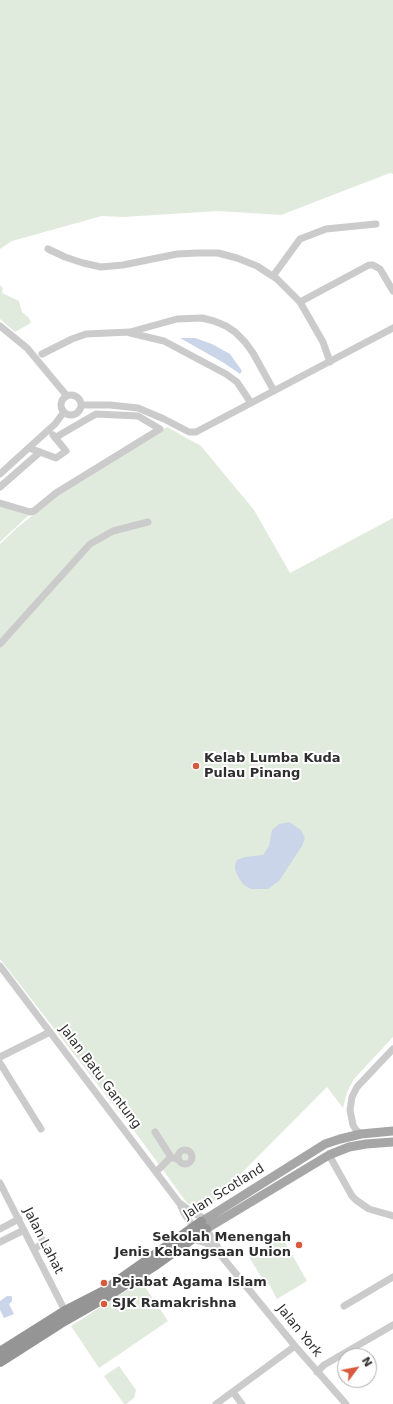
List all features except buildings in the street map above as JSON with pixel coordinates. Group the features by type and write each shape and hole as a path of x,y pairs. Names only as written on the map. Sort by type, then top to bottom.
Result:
{"highway":[{"name":"Jalan Scotland","path":"0,1352 65,1311 102,1292 199,1228"},
{"name":"Jalan Scotland","path":"0,1362 61,1323 103,1300 157,1264 199,1228"}],"main road":[{"name":"Jalan Scotland","path":"199,1228 325,1144 361,1134 393,1132"},
{"name":"Jalan Scotland","path":"199,1228 329,1155 350,1147 393,1142"}],"street":[{"path":"273,276 300,239 326,229 376,224"},
{"path":"48,249 65,258 100,267 123,266 177,254 218,254 237,258 257,266 273,276 300,302 323,342 330,362"},
{"path":"300,302 369,265 380,269 393,291"},
{"path":"42,354 72,339 86,334 130,332 177,319 202,318 226,326 235,332 252,353 274,391"},
{"path":"0,326 27,348 67,396"},
{"path":"81,405 110,405 138,408 192,433 393,328"},
{"path":"130,332 164,341 226,374 237,382 251,403"},
{"path":"73,395 81,405 78,411 73,414 67,414 62,410 61,403 67,396 73,395"},
{"path":"0,474 56,424 64,412"},
{"path":"0,503 30,512 34,511 56,493 160,429 138,416 96,414 55,438"},
{"path":"29,448 56,458 66,451 49,430"},
{"path":"0,487 40,452"},
{"path":"0,644 90,544 113,531 148,522"},
{"name":"Jalan Batu Gantung","path":"0,966 180,1204 184,1213 199,1228"},
{"path":"0,1057 50,1032"},
{"path":"361,1134 356,1130 350,1110 352,1097 357,1087 393,1049"},
{"path":"0,1063 41,1129"},
{"path":"155,1132 171,1157 179,1160"},
{"path":"329,1155 352,1196 356,1200 368,1209 393,1216"},
{"path":"156,1172 171,1157"},
{"name":"Jalan Lahat","path":"0,1183 65,1311"},
{"name":"Jalan Batu Gantung","path":"180,1204 193,1213 199,1228"},
{"path":"0,1229 19,1219"},
{"name":"Jalan York","path":"199,1228 217,1246 219,1253"},
{"name":"Jalan York","path":"199,1228 206,1243 219,1253 295,1346 346,1404"},
{"path":"34,1249 44,1243 36,1229"},
{"path":"0,1242 24,1230"},
{"path":"344,1306 393,1277"},
{"path":"317,1372 324,1365 393,1325"},
{"path":"216,1404 295,1346"},
{"path":"233,1392 242,1404"}],"green space":[{"path":"0,0 393,0 393,174 390,173 281,215 218,211 123,217 102,216 12,241 0,249"},
{"path":"0,285 3,288 2,293 19,301 22,312 29,318 31,323 15,332 0,319"},
{"name":"Kelab Lumba Kuda Pulau Pinang","path":"167,427 201,446 254,510 290,573 393,518 393,1037 354,1079 347,1092 343,1108 327,1087 208,1207 197,1209 187,1203 141,1140 0,959 0,544 18,527 59,494"},
{"path":"0,506 29,515 0,542"},
{"path":"282,1237 307,1281 277,1299 269,1284 266,1285 249,1257"},
{"path":"141,1281 168,1321 99,1368 71,1326"},
{"path":"119,1366 136,1390 134,1398 126,1404 124,1404 104,1376"}],"water":[{"path":"180,338 195,338 212,344 230,354 242,371 240,374 224,363"},
{"path":"289,822 301,830 305,838 302,846 279,881 268,889 251,889 244,885 235,870 237,860 245,857 263,855 269,846 272,830 279,824"},
{"path":"7,1296 12,1297 12,1301 9,1304 14,1314 4,1318 0,1310 0,1301"}],"place":[{"name":"Kelab Lumba Kuda Pulau Pinang","path":"196,766"},
{"name":"Sekolah Menengah Jenis Kebangsaan Union","path":"299,1245"},
{"name":"Pejabat Agama Islam","path":"104,1283"},
{"name":"SJK Ramakrishna","path":"104,1304"}]}
